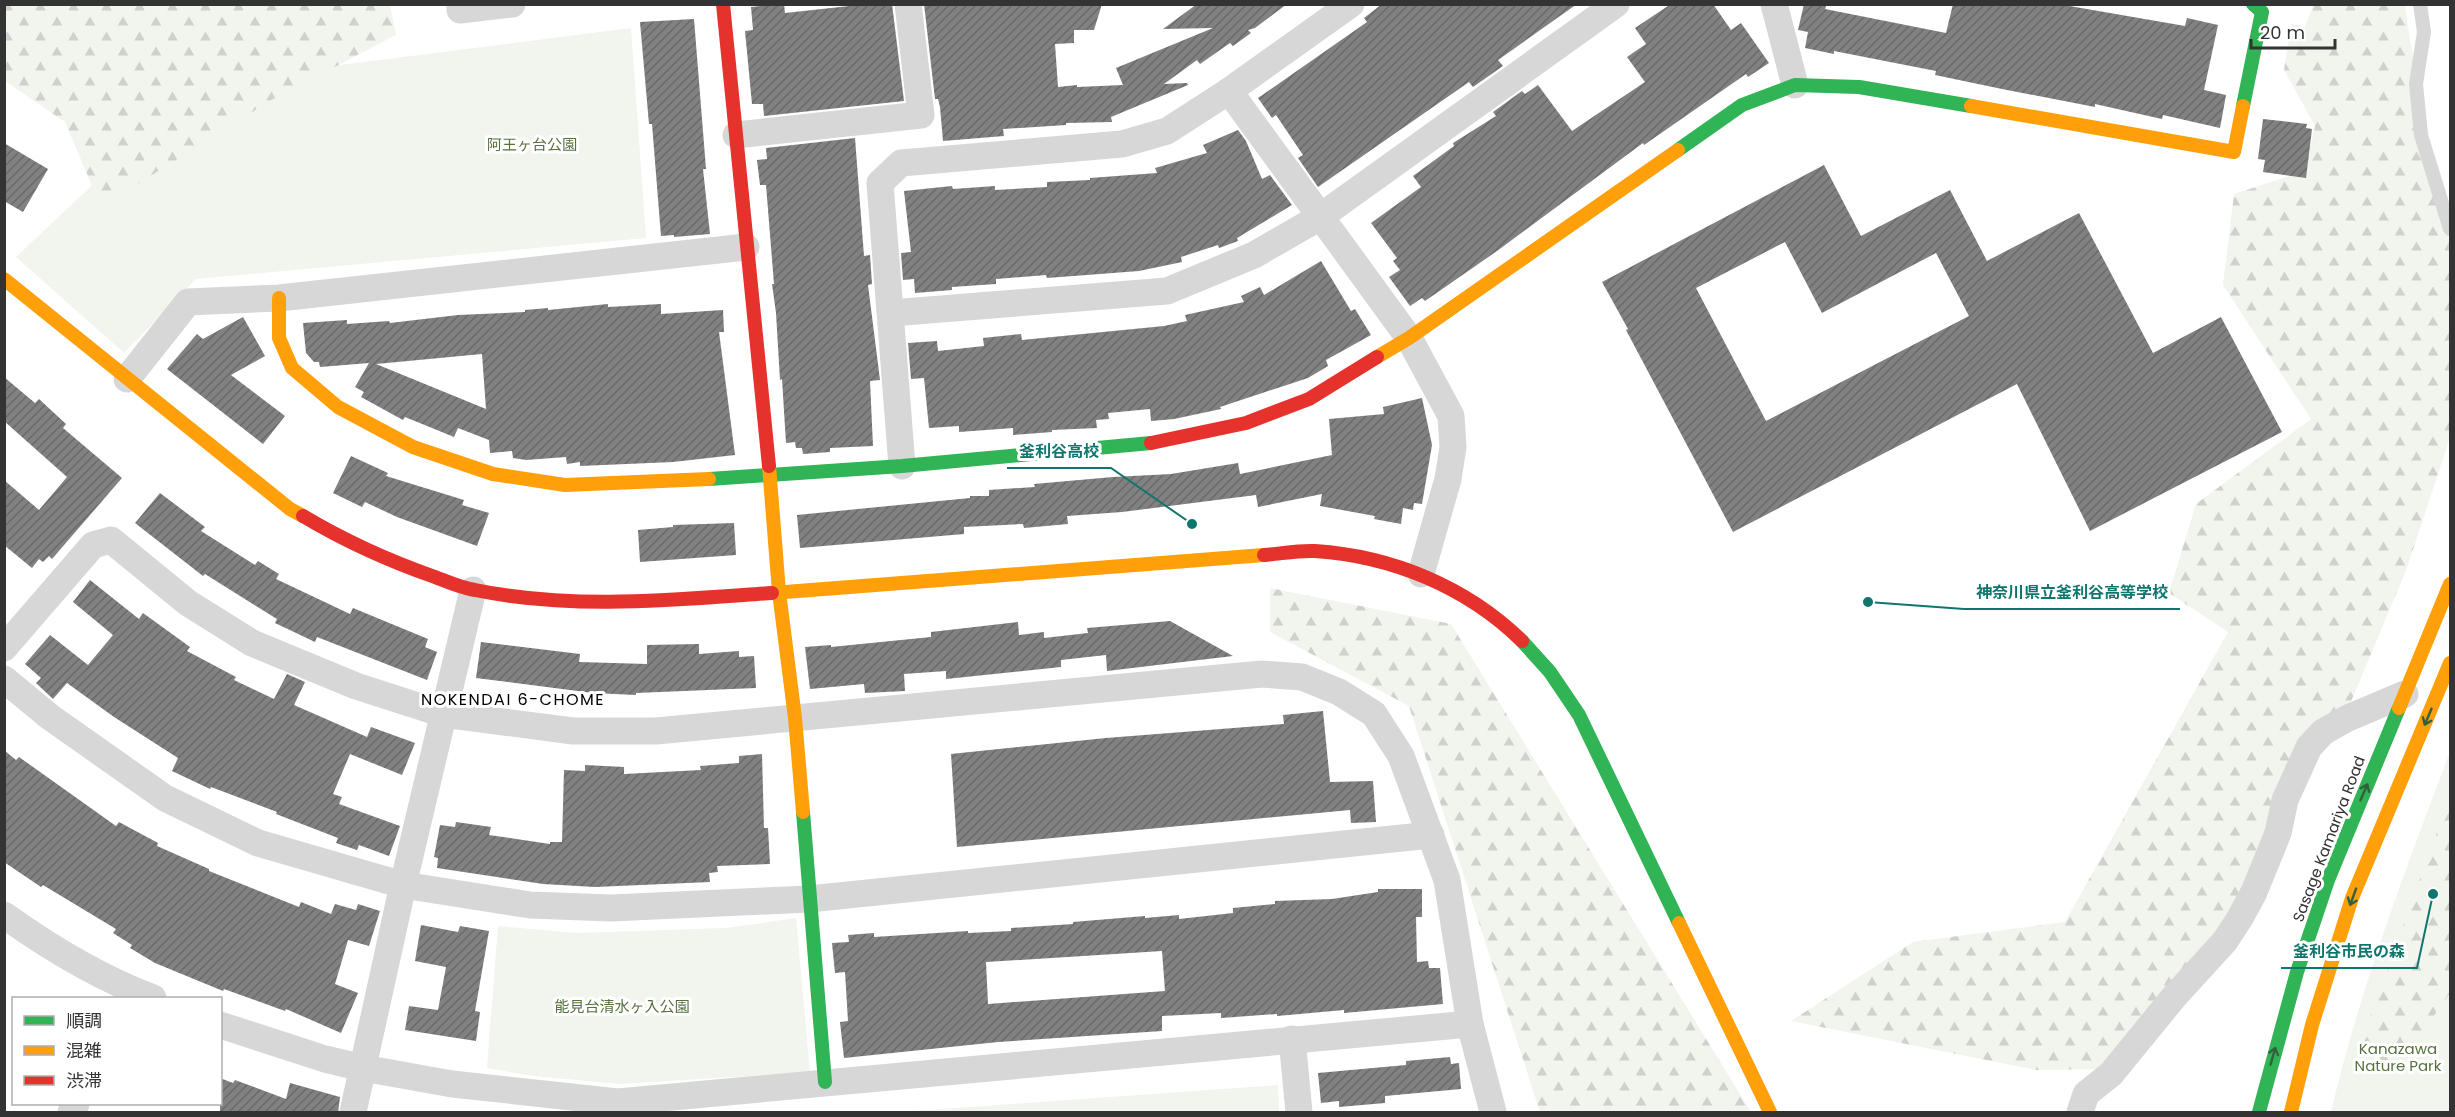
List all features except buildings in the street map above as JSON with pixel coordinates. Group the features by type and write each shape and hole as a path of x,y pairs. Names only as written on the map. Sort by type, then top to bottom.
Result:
{"street":[{"path":"460,4 460,10 512,4"},
{"path":"723,4 770,476 779,592 795,718 825,1082"},
{"path":"736,135 921,115 908,4"},
{"path":"902,466 879,183 901,163 1122,144 1167,131 1230,91 1351,4"},
{"path":"891,313 1167,291 1254,255 1320,217 1616,4"},
{"path":"1774,4 1795,85"},
{"path":"279,298 279,338 292,368 338,407 413,447 493,474 565,485 770,476 1153,443 1246,423 1309,399 1408,338 1742,105 1795,85 1859,87 2234,152 2262,12 2253,4"},
{"path":"1230,91 1408,338 1451,416 1453,447 1448,478 1420,574"},
{"path":"127,379 188,302 279,298 746,247"},
{"path":"4,279 290,509 345,541 408,568 473,590 549,600 635,603 1314,551 1380,563 1420,574 1473,600 1508,627 1539,659 1579,715 1770,1113"},
{"path":"4,648 93,544 111,540 188,603 252,643 356,686 443,714 573,731 656,731 1262,674 1302,677 1339,692 1374,714 1401,756 1447,880 1470,1024 1493,1113"},
{"name":"Sasage Kamariya Road","path":"2259,1113 2294,982 2328,880 2451,584"},
{"path":"353,1113 403,885 473,590"},
{"path":"2291,1113 2312,1025 2352,898 2451,663"},
{"path":"4,679 50,717 165,798 258,843 403,885 530,905 611,908 809,899 1431,835"},
{"path":"2080,1113 2086,1094 2111,1074 2173,998 2225,941 2240,918 2270,853 2285,800 2309,747 2323,732 2348,718 2405,694"},
{"path":"4,915 38,939 136,996"},
{"path":"222,1026 325,1059 540,1104 618,1102 1470,1024"},
{"path":"1292,1039 1299,1113"}],"lane":[{"path":"2420,4 2424,32 2416,84 2421,135 2451,229"},
{"path":"2437,697 2451,702"}],"green space":[{"path":"4,5 390,5 396,35 273,99 101,207 65,122 5,81"},
{"path":"2313,5 2405,5 2450,246 2450,437 2407,568 2347,711 2306,736 2236,914 2105,1069 2037,1070 1791,1021 1913,942 2065,922 2228,632 2169,593 2196,504 2311,419 2223,285 2234,194 2305,171 2315,126 2284,70 2291,24 2305,27"},
{"name":"阿王ヶ台公園","path":"631,28 646,238 196,279 124,353 16,257 121,158 269,74"},
{"path":"1270,588 1451,624 1751,1112 1540,1112 1409,706 1270,632"},
{"name":"Kanazawa Nature Park","path":"2450,752 2450,1112 2331,1112 2370,975 2400,885"},
{"path":"2450,796 2450,993 2401,1063 2379,1081 2358,1051"},
{"name":"能見台清水ヶ入公園","path":"796,918 810,1072 620,1084 533,1076 487,1068 498,926 577,933 727,928"},
{"path":"1278,1085 1279,1112 900,1112"}],"traffic: fast":[{"path":"2243,106 2262,12 2253,4"},
{"path":"1678,150 1742,105 1795,85 1859,87 1971,106"},
{"path":"709,479 902,466 1151,443"},
{"path":"1522,641 1550,672 1579,715 1679,923"},
{"path":"2259,1112 2297,972 2328,880 2399,708"},
{"path":"803,812 825,1082"}],"traffic: slow":[{"path":"1971,106 2234,152 2243,106"},
{"path":"1377,357 1409,338 1678,150"},
{"path":"4,279 290,509 303,516"},
{"path":"279,298 279,338 292,368 338,407 413,447 493,474 565,485 709,479"},
{"path":"769,466 779,592 795,718 803,812"},
{"path":"772,593 1264,555"},
{"path":"2399,708 2450,584"},
{"path":"2291,1112 2312,1025 2352,898 2450,663"},
{"path":"1679,923 1770,1112"}],"traffic: jam":[{"path":"723,4 769,466"},
{"path":"1151,443 1246,423 1309,399 1377,357"},
{"path":"303,516 351,542 418,571 465,588 512,596 549,600 623,602 772,593"},
{"path":"1264,555 1315,551 1344,554 1400,567 1453,590 1477,605 1522,641"}],"place":[{"name":"釜利谷高校","path":"1192,524"},
{"name":"神奈川県立釜利谷高等学校","path":"1868,602"},
{"name":"釜利谷市民の森","path":"2433,894"}],"district":[{"name":"NOKENDAI 6-CHOME","path":"513,699"}]}
